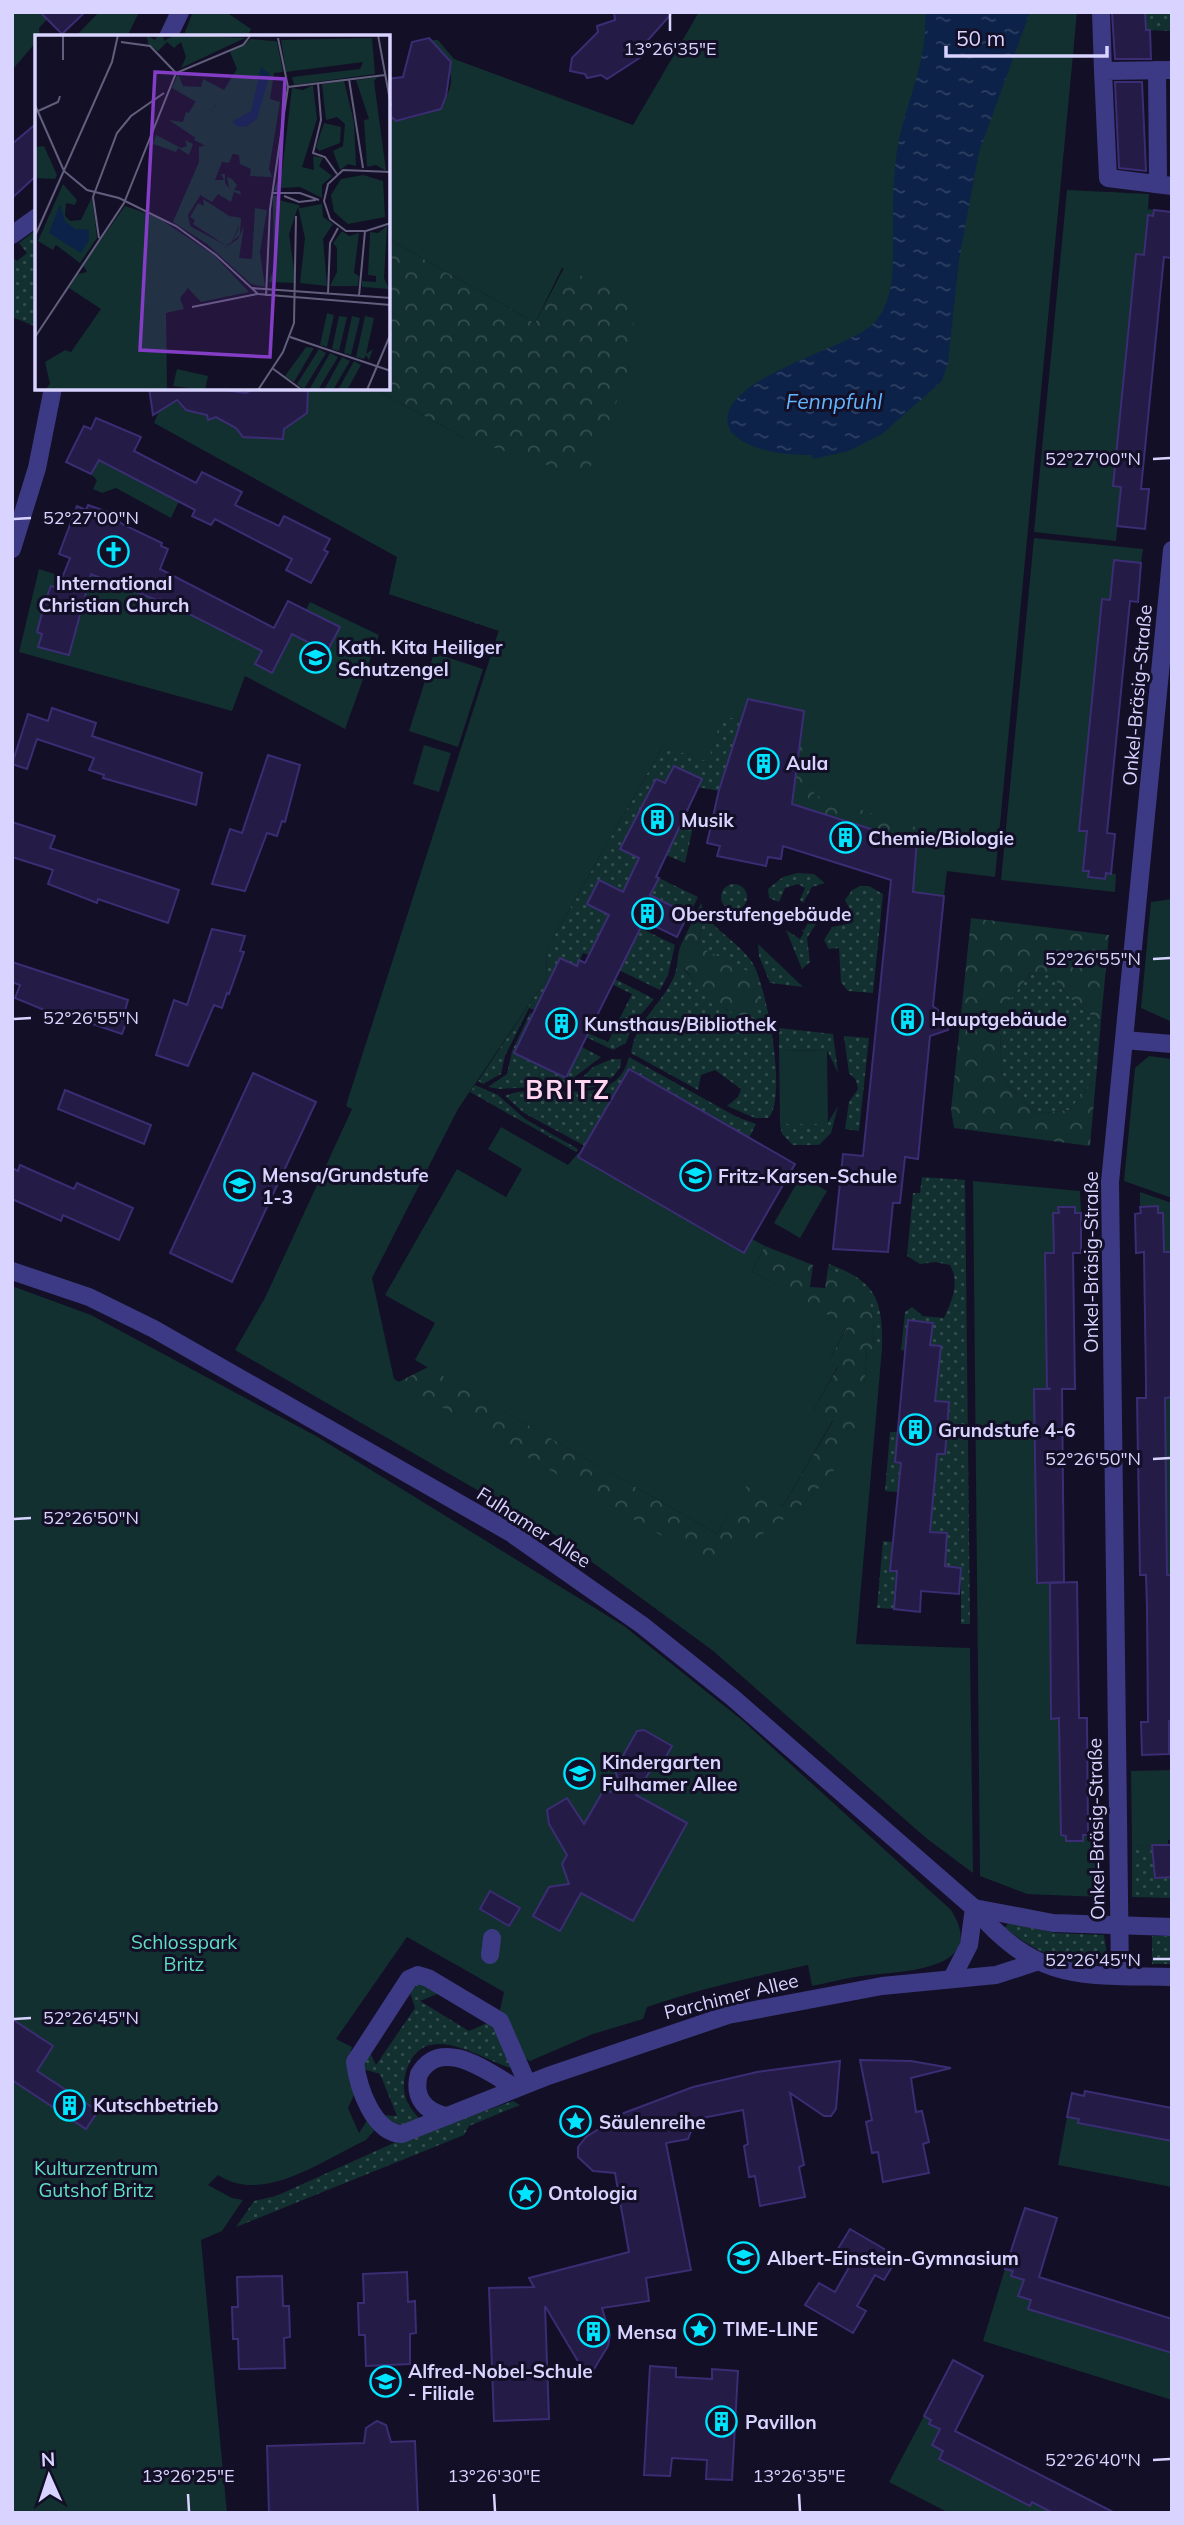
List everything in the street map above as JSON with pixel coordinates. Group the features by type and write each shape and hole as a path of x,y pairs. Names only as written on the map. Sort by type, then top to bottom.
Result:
{"street":[{"path":"169,35 180,12"},
{"path":"1101,12 1103,71 1108,178 1165,184 1164,70 1103,71"},
{"path":"12,235 35,218"},
{"path":"12,549 37,467 52,390"},
{"name":"Onkel-Bräsig-Straße","path":"1120,1976 1110,1181 1172,550"},
{"path":"1125,1040 1172,1044"},
{"name":"Fulhamer Allee","path":"12,1271 89,1297 153,1329 511,1533 642,1625 732,1698 974,1908"},
{"path":"974,1908 1053,1923 1172,1927"},
{"path":"974,1908 1002,1940 1036,1962 1079,1975 1172,1977"},
{"path":"952,1978 970,1945 974,1908"},
{"name":"Parchimer Allee","path":"521,2086 500,2021 418,1975 409,1979 356,2057 355,2066 375,2119 386,2130 402,2134 521,2086 728,2015 814,1996 996,1975 1036,1962"},
{"path":"447,2116 427,2109 419,2096 419,2074 432,2060 448,2056 468,2061 521,2086"}],"green space":[{"path":"16,12 53,13 39,28 40,35 35,35 35,43 12,70 12,16"},
{"path":"99,12 139,12 128,35 77,35"},
{"path":"193,12 226,12 251,29 248,35 184,35"},
{"path":"699,12 870,12 499,631 389,594 465,438 376,390 390,390 390,240 535,323"},
{"path":"699,12 1077,12 995,877 947,871 944,896 912,892 918,828 814,795 821,738 801,735 804,711 748,699 741,720 722,716 708,762 663,746 546,950 547,978 458,1109 372,1278 394,1379 710,1564 772,1528 792,1513 828,1478 842,1459 856,1427 863,1394 867,1349 882,1349 856,1644 970,1648 973,1873 926,1838 712,1650 555,1535 235,1350 265,1298 352,1109 346,1106 348,1099 499,630 389,594 397,557 154,423 159,411 176,401 186,411 191,407 207,415 208,419 216,417 236,428 243,436 282,439 284,429 307,413 308,390 376,390 465,438 586,478 626,378 637,299 562,268 535,323 390,240 390,115 396,121 424,114 446,96 450,87 451,62 431,40 438,40 454,59 633,125"},
{"path":"1145,12 1172,12 1172,31 1146,30"},
{"path":"1067,190 1149,194 1148,209 1154,210 1153,216 1148,216 1144,255 1136,255 1113,485 1121,487 1116,541 1034,532"},
{"path":"35,231 35,326 12,317 12,257 17,261 27,253 19,243"},
{"path":"99,460 179,501 171,518 116,488 102,493 93,489 97,480 91,474"},
{"path":"1034,538 1143,549 1141,563 1114,560 1110,600 1102,599 1080,831 1087,831 1084,870 1089,871 1088,876 1105,879 1106,873 1116,874 1115,892 1001,880"},
{"path":"67,564 100,568 161,596 160,599 262,651 287,631 328,652 340,627 306,610 310,602 379,635 345,729 245,676 232,711 19,652 39,569 64,577"},
{"path":"434,653 483,669 458,747 409,731"},
{"path":"804,711 928,729 917,839 896,837 792,804"},
{"path":"722,715 741,720 719,791 655,779 620,849 644,860 635,867 623,892 599,880 587,903 609,915 589,955 583,953 577,966 535,1010 529,1008 505,1056 501,1074 483,1084 478,1081 547,978 546,950 663,746"},
{"path":"424,745 451,753 439,792 413,784"},
{"path":"685,815 695,818 685,863 666,855"},
{"path":"797,873 814,874 825,883 812,887 803,903 800,900 805,888 798,884 785,888 779,902 769,898 768,889 783,877"},
{"path":"659,878 698,897 678,938 688,914 650,895"},
{"path":"734,884 743,888 747,897 743,906 734,910 725,906 721,897 725,888"},
{"path":"869,886 883,894 873,993 848,991 841,982 839,948 829,949 824,940 832,927 847,924 851,911 845,900 852,890"},
{"path":"1172,899 1172,1022 1141,1008 1151,902"},
{"path":"701,903 704,912 698,946 757,976 758,1010 753,1013 743,1016 731,1012 707,993 680,963 680,947"},
{"path":"704,912 714,925 747,955 764,994 776,1067 774,1107 768,1118 755,1118 727,1106 738,1097 741,1089 715,1070 701,1075 698,1090 631,1053 638,1031 670,985 680,947 685,971 728,1011 756,976 698,946"},
{"path":"804,916 815,919 816,924 807,938 810,962 802,969 786,930 800,939 804,932 801,930 804,930 808,923"},
{"path":"971,918 1109,935 1101,1021 1074,1001 1052,975 1031,973 1001,1011 1000,1068 1005,1082 1036,1114 1069,1110 1096,1079 1090,1146 954,1128 951,1110"},
{"path":"640,928 675,945 668,975 660,990 596,959"},
{"path":"758,944 803,987 770,983 759,956"},
{"path":"592,967 654,999 633,1024 626,1043 613,1050 586,1037 588,1033 608,1042 632,994 589,973"},
{"path":"1031,973 1052,975 1074,1001 1101,1021 1096,1079 1069,1110 1036,1114 1005,1082 1000,1068 1001,1011"},
{"path":"530,1013 533,1014 514,1053 566,1078 582,1047 601,1057 564,1085 499,1089 488,1087 507,1074 512,1051"},
{"path":"779,1028 833,1034 838,1073 827,1050 779,1051"},
{"path":"844,1036 869,1038 859,1131 845,1129 849,1102 858,1089 856,1080 849,1073"},
{"path":"827,1050 828,1124 780,1124 779,1051"},
{"path":"1149,1056 1172,1059 1172,1198 1124,1181 1135,1068"},
{"path":"629,1057 737,1117 756,1124 749,1138 585,1146 524,1113 505,1096 520,1092 594,1090 609,1085 621,1074"},
{"path":"612,1059 621,1059 621,1065 609,1080 599,1086 580,1087 580,1080 593,1067"},
{"path":"475,1085 498,1095 525,1119 578,1149 576,1152 470,1092"},
{"path":"838,1106 831,1133 819,1145 793,1145 782,1134 780,1124 827,1124"},
{"name":"Fritz-Karsen-Schule","path":"501,1127 568,1165 578,1153 579,1158 744,1252 752,1239 765,1246 752,1271 847,1326 829,1361 838,1366 814,1409 833,1420 783,1506 746,1486 717,1534 415,1360 435,1323 385,1295 457,1169 506,1197 522,1169 488,1149"},
{"path":"801,1176 827,1191 800,1238 774,1223"},
{"path":"922,1177 965,1180 970,1624 961,1624 961,1568 934,1564 947,1533 928,1531 935,1454 945,1454 949,1403 933,1401 940,1346 930,1345 933,1323 908,1320 905,1351 901,1350 905,1312 912,1307 923,1316 944,1318 955,1285 950,1265 935,1262 920,1264 907,1256 913,1193 920,1193"},
{"path":"973,1181 1080,1191 1081,1213 1075,1213 1075,1207 1059,1207 1059,1213 1053,1214 1054,1253 1045,1253 1047,1389 1034,1389 1037,1583 1050,1583 1051,1718 1059,1718 1061,1835 1066,1836 1066,1841 1083,1841 1083,1835 1099,1835 1100,1897 1027,1894 980,1876"},
{"path":"1140,1192 1172,1203 1172,1278 1171,1252 1164,1252 1163,1213 1158,1213 1157,1206 1140,1207"},
{"path":"765,1246 813,1265 810,1287 825,1288 828,1268 843,1275 862,1290 872,1309 873,1349 867,1349 859,1418 843,1457 832,1474 804,1503 773,1528 740,1549 846,1643 377,1393 428,1367 717,1534 746,1485 783,1506 833,1421 814,1409 838,1367 829,1361 847,1327 752,1271"},
{"path":"829,1264 858,1278 874,1295 881,1318 882,1349 873,1349 873,1320 868,1299 854,1282 828,1268"},
{"path":"12,1286 91,1315 316,1436 624,1626 742,1720 951,1910 960,1931 959,1946 949,1957 934,1965 812,1986 808,1965 747,1979 647,2007 643,2019 593,2034 530,2061 520,2052 509,2022 500,2010 504,1992 407,1937 336,2039 352,2047 347,2067 356,2091 348,2108 359,2133 368,2119 374,2131 366,2140 293,2176 254,2185 236,2183 218,2175 208,2185 232,2198 243,2200 222,2231 201,2240 227,2513 12,2513"},
{"path":"1172,1397 1172,1575 1168,1575 1165,1398"},
{"path":"890,1432 897,1432 895,1462 901,1463 898,1492 885,1491"},
{"path":"883,1541 893,1542 891,1571 897,1571 894,1609 877,1608"},
{"path":"1172,1770 1172,1840 1168,1840 1168,1845 1132,1846 1131,1771"},
{"path":"1152,1845 1155,1877 1172,1877 1172,1898 1132,1897 1132,1846"},
{"path":"1008,1923 1056,1933 1104,1935 1108,1960 1097,1965 1070,1963 1040,1951 1014,1935 1005,1928"},
{"path":"1152,1936 1172,1936 1172,1964 1152,1964"},
{"path":"417,1982 435,1989 437,1994 420,2001 469,2031 487,2023 496,2027 511,2068 452,2046 437,2044 424,2047 413,2058 404,2083 412,2111 421,2120 400,2124 381,2115 397,2116 380,2074 363,2069 361,2064 369,2050 376,2065 415,2008 410,1992"},
{"path":"513,2101 520,2105 469,2126 464,2135 236,2227 254,2201 276,2196 398,2141"},
{"path":"1067,2117 1172,2141 1172,2187 1058,2165"},
{"path":"1005,2269 1013,2271 1011,2276 1024,2280 1018,2296 1031,2300 1029,2309 1172,2353 1172,2400 983,2341"},
{"path":"924,2416 931,2420 929,2424 939,2429 932,2444 943,2451 939,2459 1030,2506 1032,2502 1053,2513 949,2513 889,2482"}],"water":[{"name":"Fennpfuhl","path":"925,12 1030,12 979,152 959,260 948,363 942,381 882,434 849,451 813,459 812,455 780,453 758,448 731,432 728,414 738,397 757,382 783,368 860,333 881,314 889,295 896,159 924,42"}],"building":[{"path":"40,12 85,12 62,34"},
{"path":"614,12 673,12 640,49 641,57 607,79 601,75 587,78 585,74 570,71 572,58 598,32 597,26 615,20"},
{"path":"1112,12 1145,12 1146,30 1150,30 1151,59 1115,59"},
{"path":"429,38 451,62 446,96 441,109 396,121 390,116 390,79 403,77 412,42"},
{"path":"1115,82 1142,82 1146,171 1119,168"},
{"path":"35,125 35,177 12,198 12,144"},
{"path":"1154,210 1171,212 1172,258 1164,257 1160,296 1141,489 1149,489 1145,529 1117,526 1121,487 1113,486 1136,254 1144,255 1148,215 1153,216"},
{"path":"149,390 225,390 246,393 252,390 308,390 307,413 284,429 283,439 243,437 236,428 216,417 208,420 207,415 186,410 177,400 153,415"},
{"path":"96,418 141,437 134,451 196,483 202,472 242,492 235,505 279,526 284,516 330,539 324,550 328,552 311,583 286,570 292,559 215,519 211,525 192,516 195,510 99,460 91,474 66,462 84,426 91,429"},
{"path":"88,505 108,512 122,524 162,543 161,546 168,549 160,569 274,628 288,601 340,627 327,652 292,634 272,673 255,664 262,651 160,599 159,601 91,574 69,655 38,647 42,634 37,632 45,602 51,586 58,588 70,558 59,554 77,506 86,510"},
{"path":"1114,560 1141,563 1138,602 1130,601 1107,833 1115,834 1111,874 1106,873 1105,879 1088,877 1089,871 1083,871 1087,831 1079,831 1102,599 1110,600"},
{"path":"748,699 804,711 792,804 896,837 917,839 913,892 944,896 933,1006 949,1019 948,1030 930,1036 918,1159 905,1157 900,1203 893,1203 888,1252 833,1249 843,1154 863,1156 891,880 783,846 781,859 768,857 766,866 717,856 720,846 707,843 719,790"},
{"path":"52,708 96,723 92,736 202,773 196,805 103,778 104,775 89,770 94,758 37,739 27,769 12,764 28,714 48,721"},
{"path":"268,755 300,765 285,822 282,821 277,836 267,833 245,891 212,884 230,829 242,833"},
{"path":"674,766 702,779 650,895 688,914 677,937 644,921 566,1078 514,1053 560,958 577,966 579,960 585,963 609,915 587,904 599,880 623,892 639,858 620,849 656,779 665,783"},
{"path":"12,822 55,836 50,848 179,890 168,923 98,899 97,903 48,884 53,870 12,857"},
{"path":"212,929 245,936 240,951 244,952 229,994 227,993 222,1008 214,1005 188,1066 156,1055 174,1000 187,1005"},
{"path":"12,962 128,1000 124,1014 129,1015 122,1034 57,1012 56,1015 15,998 20,985 12,982"},
{"path":"629,1069 795,1164 744,1253 578,1157"},
{"name":"Mensa/Grundstufe 1-3","path":"253,1073 316,1102 232,1282 170,1253"},
{"path":"65,1090 151,1125 144,1144 58,1109"},
{"path":"20,1165 74,1189 77,1183 133,1208 119,1240 63,1215 61,1221 12,1199 12,1168 18,1171"},
{"path":"1158,1206 1158,1213 1163,1213 1164,1252 1171,1252 1172,1397 1165,1398 1167,1575 1172,1575 1172,1721 1169,1721 1169,1754 1142,1755 1141,1722 1148,1722 1147,1608 1146,1575 1140,1575 1137,1398 1146,1398 1146,1382 1144,1252 1136,1253 1135,1214 1141,1213 1140,1207"},
{"path":"1058,1207 1075,1207 1075,1213 1081,1213 1081,1253 1073,1253 1075,1389 1062,1389 1064,1582 1037,1583 1034,1389 1051,1389 1047,1388 1045,1253 1054,1253 1053,1213 1059,1213"},
{"path":"908,1320 933,1323 930,1345 941,1346 935,1401 949,1402 945,1454 937,1454 930,1532 947,1533 945,1566 961,1568 959,1594 921,1591 920,1612 894,1609 897,1571 890,1571 901,1463 895,1462"},
{"path":"1077,1582 1079,1718 1087,1718 1088,1835 1083,1835 1083,1841 1066,1841 1066,1836 1061,1835 1059,1718 1051,1719 1050,1583"},
{"path":"644,1730 672,1746 664,1760 658,1757 636,1795 687,1823 633,1921 581,1893 560,1931 533,1916 549,1887 569,1884 562,1864 567,1855 549,1824 547,1810 567,1798 584,1824 602,1793 622,1790 615,1770 637,1731"},
{"path":"1152,1845 1172,1845 1172,1877 1155,1878"},
{"path":"490,1891 520,1908 509,1926 480,1909"},
{"path":"12,2019 53,2046 37,2071 98,2111 86,2129 12,2080"},
{"path":"860,2060 911,2061 951,2068 911,2078 916,2112 922,2111 929,2142 923,2144 929,2173 883,2182 878,2152 872,2153 866,2122 872,2120"},
{"path":"840,2061 836,2109 831,2116 824,2116 790,2093 804,2165 799,2167 805,2197 760,2206 755,2176 749,2177 744,2146 748,2144 743,2110 697,2119 698,2125 693,2126 688,2139 666,2143 691,2270 646,2278 649,2301 602,2308 610,2335 608,2346 594,2369 585,2373 545,2306 549,2419 494,2421 489,2288 534,2287 529,2278 629,2252 615,2173 593,2171 578,2157 578,2147 586,2137 624,2113 693,2087 757,2072"},
{"path":"1085,2091 1172,2108 1172,2141 1078,2123 1079,2119 1067,2117 1072,2093 1084,2096"},
{"path":"1025,2208 1057,2218 1039,2277 1172,2319 1172,2353 1028,2309 1031,2300 1018,2296 1024,2280 1011,2276 1013,2271 1005,2269"},
{"path":"850,2229 898,2257 884,2280 875,2275 857,2306 866,2311 853,2333 805,2305 819,2283 835,2292 852,2262 836,2252"},
{"path":"407,2272 408,2302 415,2301 416,2333 410,2334 410,2364 366,2366 365,2335 359,2335 358,2303 364,2303 363,2274"},
{"path":"282,2276 283,2306 289,2306 290,2337 284,2338 285,2368 239,2369 238,2339 233,2339 232,2307 238,2307 237,2277"},
{"path":"953,2360 983,2376 955,2431 1115,2513 1053,2513 1032,2502 1030,2506 939,2459 943,2451 932,2445 940,2429 929,2424 931,2420 924,2416"},
{"name":"Pavillon","path":"650,2366 676,2368 676,2377 712,2379 712,2369 738,2371 732,2480 706,2479 707,2460 672,2458 670,2476 644,2475"},
{"path":"377,2421 386,2425 391,2442 415,2441 418,2513 269,2513 267,2446 364,2443 366,2428"}],"place":[{"name":"International Christian Church","path":"114,552"},
{"name":"Kath. Kita Heiliger Schutzengel","path":"315,658"},
{"name":"Aula","path":"763,763"},
{"name":"Musik","path":"658,820"},
{"name":"Chemie/Biologie","path":"845,838"},
{"name":"Oberstufengebäude","path":"648,914"},
{"name":"Hauptgebäude","path":"908,1019"},
{"name":"Kunsthaus/Bibliothek","path":"561,1024"},
{"name":"Fritz-Karsen-Schule","path":"695,1176"},
{"name":"Mensa/Grundstufe 1-3","path":"239,1186"},
{"name":"Grundstufe 4-6","path":"915,1430"},
{"name":"Kindergarten Fulhamer Allee","path":"579,1773"},
{"name":"Kutschbetrieb","path":"70,2105"},
{"name":"Säulenreihe","path":"576,2122"},
{"name":"Ontologia","path":"525,2193"},
{"name":"Albert-Einstein-Gymnasium","path":"744,2258"},
{"name":"TIME-LINE","path":"700,2329"},
{"name":"Mensa","path":"594,2332"},
{"name":"Alfred-Nobel-Schule - Filiale","path":"385,2382"},
{"name":"Pavillon","path":"722,2422"}],"district":[{"name":"BRITZ","path":"568,1090"}],"park label":[{"name":"Schlosspark Britz","path":"184,1953"},
{"name":"Kulturzentrum Gutshof Britz","path":"96,2179"}]}
